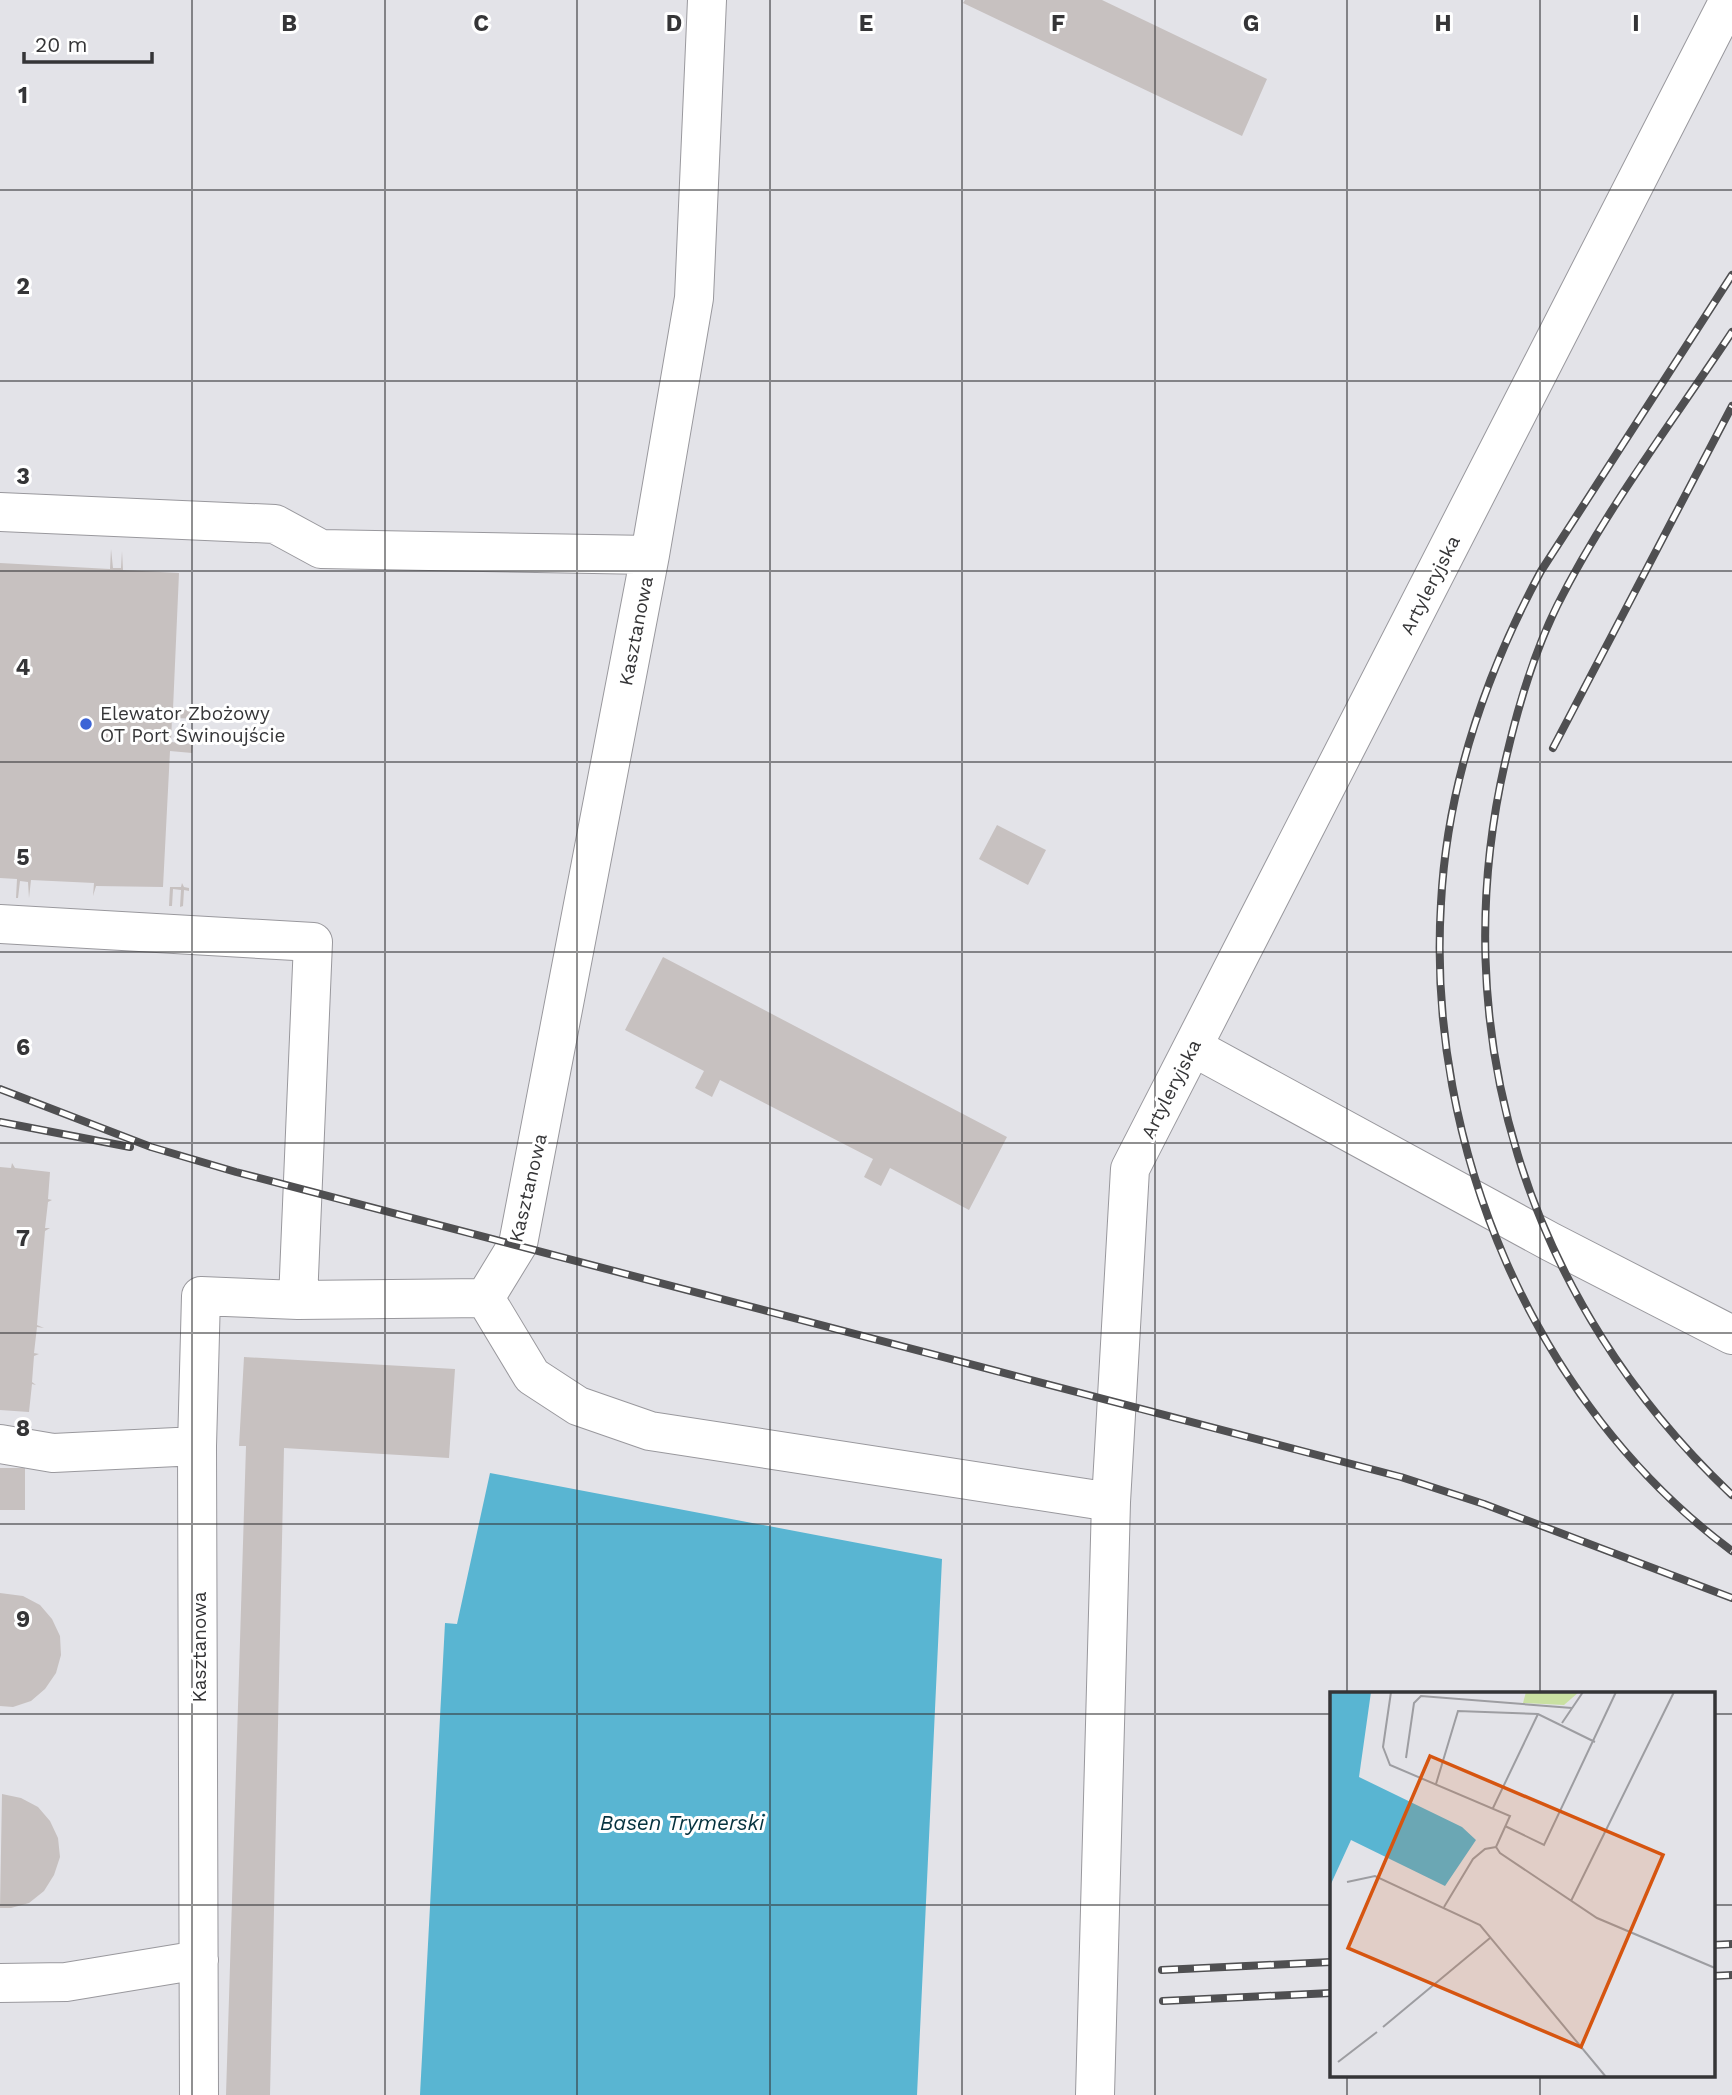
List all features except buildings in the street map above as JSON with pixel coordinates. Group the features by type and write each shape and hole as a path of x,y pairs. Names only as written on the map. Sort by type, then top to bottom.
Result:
{"lane":[{"name":"Kasztanowa","path":"199,2095 197,1446 201,1296 298,1300 485,1298 518,1244 650,555 694,298 707,0"},
{"name":"Artyleryjska","path":"1111,1502 1130,1169 1729,0"},
{"path":"0,512 275,524 321,549 650,555"},
{"path":"0,924 313,942 298,1300"},
{"path":"1193,1047 1551,1242 1732,1335"},
{"path":"485,1298 532,1377 578,1406 650,1431 1111,1502 1095,2095"},
{"path":"0,1444 53,1452 197,1446"},
{"path":"0,1983 66,1982 199,1959"}],"water":[{"name":"Basen Trymerski","path":"490,1473 942,1559 917,2095 420,2095 445,1623 457,1624"}],"railway":[{"path":"1732,275 1541,571 1521,610 1487,690 1461,773 1451,816 1441,903 1441,995 1452,1086 1474,1176 1507,1263 1549,1345 1601,1422 1662,1491 1732,1551"},
{"path":"1732,332 1596,535 1557,606 1541,642 1522,697 1507,754 1489,857 1485,959 1495,1058 1518,1155 1553,1248 1601,1336 1661,1419 1732,1495"},
{"path":"1553,748 1732,406"},
{"path":"0,1089 151,1147 236,1172 1401,1477 1484,1504 1732,1598"},
{"path":"0,1122 130,1147"},
{"path":"1714,1945 1732,1944"},
{"path":"1162,1970 1330,1962"},
{"path":"1714,1976 1732,1975"},
{"path":"1163,2001 1330,1993"}],"place":[{"name":"Elewator Zbożowy OT Port Świnoujście","path":"86,724"}]}
